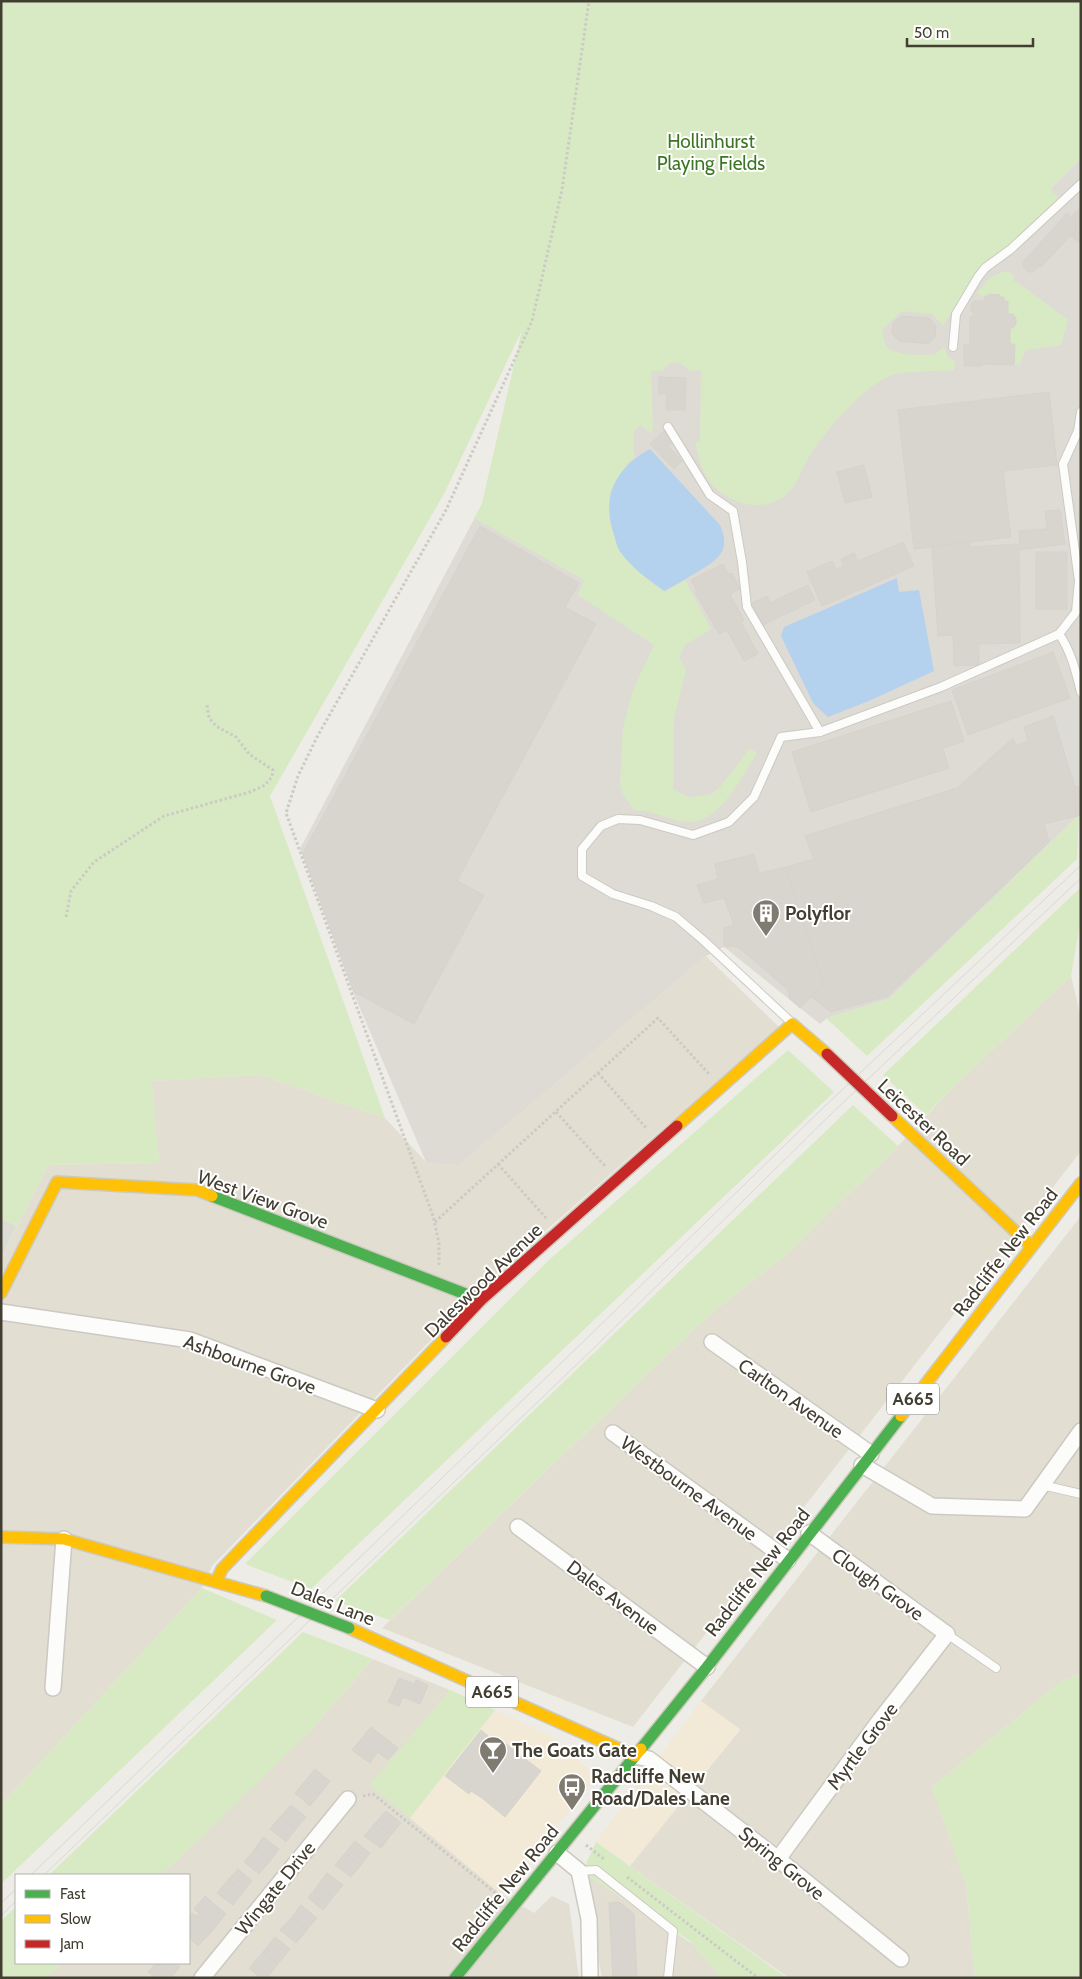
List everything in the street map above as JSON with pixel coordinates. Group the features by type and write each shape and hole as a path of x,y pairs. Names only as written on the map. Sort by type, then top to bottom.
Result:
{"street":[{"name":"Leicester Road","path":"792,1024 827,1054 1031,1246"},
{"name":"Daleswood Avenue","path":"217,1580 222,1569 481,1300 792,1024"},
{"name":"West View Grove","path":"1,1293 57,1182 197,1190 481,1300"},
{"name":"Radcliffe New Road","path":"455,1978 707,1667 1081,1183"},
{"name":"Ashbourne Grove","path":"1,1312 190,1340 377,1410"},
{"name":"Carlton Avenue","path":"712,1342 866,1460 932,1506 1025,1509 1042,1485"},
{"path":"1042,1485 1081,1431"},
{"name":"Westbourne Avenue","path":"613,1433 788,1560"},
{"name":"Dales Avenue","path":"518,1527 707,1667"},
{"name":"Clough Grove","path":"809,1533 947,1634"},
{"name":"Dales Lane","path":"1,1537 64,1539 217,1580 266,1596 349,1628 635,1756"},
{"path":"53,1688 64,1539"},
{"name":"Myrtle Grove","path":"778,1859 880,1720 947,1634"},
{"name":"Spring Grove","path":"635,1756 649,1759 778,1859 901,1959"},
{"name":"Wingate Drive","path":"202,1978 348,1799"},
{"path":"557,1853 579,1871 589,1920 590,1978"}],"lane":[{"path":"953,346 956,314 985,268 1018,243 1081,184"},
{"path":"792,1024 676,917 651,906 613,894 582,876 582,849 601,826 618,819 640,820 693,836 729,822 754,797 781,737 820,732 941,687 1059,634 1076,612 1079,581 1063,464 1078,431 1081,412"},
{"path":"668,427 710,495 733,511 742,562 747,607 820,732"},
{"path":"1059,634 1066,643 1081,692"},
{"path":"1042,1485 1081,1494"},
{"path":"947,1634 996,1668"},
{"path":"579,1871 596,1870 673,1931 668,1978"}],"path":[{"path":"438,1284 439,1243 434,1222 286,813 298,776 317,737 446,510 532,321 562,190 589,1"},
{"path":"66,917 71,891 94,862 164,816 250,792 265,785 272,777 273,770 249,754 236,737 216,726 209,718 207,705"},
{"path":"434,1222 658,1018 721,1087"},
{"path":"598,1073 659,1142"},
{"path":"556,1112 617,1179"},
{"path":"498,1164 558,1232"},
{"path":"348,1799 373,1794 513,1907"},
{"path":"572,1834 610,1864"},
{"path":"626,1876 758,1978"}],"shaded area":[{"path":"1081,158 1081,809 1079,815 889,999 827,1018 820,1024 724,947 706,956 458,1166 426,1162 353,992 300,849 482,504 523,327 1050,189"},
{"path":"1081,709 1081,786 1075,787 1053,716"},
{"path":"706,956 779,1027 488,1281 212,1566 202,1588 1,1805 1,1258 48,1165 159,1163 151,1081 260,1075 385,1118 426,1162 458,1166"},
{"path":"1071,976 1081,1018 1081,1151 633,1727 382,1628 709,1315 789,1252 898,1146 955,1085"},
{"path":"1081,1216 1081,1673 1062,1681 932,1787 966,1883 975,1978 789,1978 630,1866 740,1730 701,1701"},
{"path":"1,1219 16,1226 1,1258"},
{"path":"373,1659 450,1690 371,1785 501,1894 534,1913 552,1896 569,1904 579,1978 45,1978 61,1964 190,1964 190,1874 161,1874 311,1730"},
{"path":"701,1701 740,1729 630,1866 596,1842"},
{"path":"495,1710 548,1734 559,1741 591,1772 590,1785 585,1792 501,1894 410,1818"},
{"path":"582,1872 694,1945 721,1978 602,1978"}],"green space":[{"name":"Hollinhurst Playing Fields","path":"1,1 1081,1 1081,158 1050,189 1061,199 982,269 943,325 932,314 902,311 882,329 885,344 889,348 901,353 934,355 944,347 948,357 955,361 954,370 895,374 868,389 825,434 810,455 792,488 779,500 755,505 742,503 730,498 711,483 704,472 695,443 700,440 701,370 690,371 676,362 669,364 662,371 651,371 653,428 651,433 640,425 633,432 634,457 627,464 609,495 637,571 665,592 685,580 711,629 685,645 679,658 686,669 674,719 673,789 688,797 710,795 720,787 750,748 757,753 728,798 708,817 696,821 678,821 647,811 634,810 622,792 620,784 623,729 632,692 654,645 578,595 584,580 474,518 482,504 522,330 445,492 270,796 385,1118 260,1075 152,1081 159,1163 48,1165 1,1258"},
{"path":"1003,272 1009,272 1015,276 1013,281 1068,320 1061,345 1026,350 1020,364 1014,365 1015,345 1010,344 1010,328 1013,328 1016,324 1016,318 1013,314 1008,314 1004,297 990,294 985,298 977,293 990,278"},
{"path":"1079,815 1077,859 867,1056 826,1018 889,999"},
{"path":"1081,887 1081,918 1071,976 955,1085 926,1115 883,1075"},
{"path":"788,1050 834,1092 311,1589 245,1564 549,1260"},
{"path":"853,1105 898,1146 789,1252 709,1315 390,1620 335,1601"},
{"path":"202,1588 277,1620 1,1884 1,1805"},
{"path":"303,1632 373,1659 311,1730 176,1862 161,1874 50,1874"},
{"path":"1081,1673 1081,1978 975,1978 966,1883 932,1787 1062,1681"},
{"path":"450,1690 495,1710 410,1818 370,1785"},
{"path":"596,1842 787,1978 721,1978 690,1941 582,1872"},
{"path":"15,1908 15,1964 61,1964 45,1978 1,1978 1,1921"}],"water":[{"path":"650,449 720,525 724,541 721,553 717,558 699,571 664,591 636,569 621,553 610,521 610,496 614,485 628,465"},
{"path":"897,578 899,592 919,590 934,671 869,701 828,717 813,703 781,636 784,627"}],"building":[{"path":"1079,209 1081,210 1081,225 1041,267 1039,266 1033,272 1028,272 1023,267 1023,262 1067,213 1071,217"},
{"path":"1081,225 1081,244 1071,236"},
{"path":"989,294 1004,297 1004,301 1008,301 1008,314 1013,314 1016,318 1016,324 1013,328 1010,328 1010,344 1015,344 1014,365 982,364 982,366 964,366 964,344 970,345 970,317 974,317 971,311 971,304 974,301 985,301 985,296 989,296"},
{"path":"901,316 929,318 936,326 935,337 928,344 899,341 892,333 893,323"},
{"path":"659,377 686,378 685,410 666,410 667,394 659,394"},
{"path":"1049,392 1057,465 1003,471 1011,537 914,549 898,410"},
{"path":"664,431 674,441 668,446 682,461 674,469 650,444"},
{"path":"864,465 872,497 845,503 837,472"},
{"path":"1060,510 1065,544 1019,550 1020,643 979,644 979,665 954,666 953,635 938,636 932,547 970,542 970,547 1020,544 1019,531 1047,529 1045,511"},
{"path":"480,526 579,583 565,607 596,624 457,881 484,895 414,1024 354,992 303,853"},
{"path":"903,542 914,566 822,606 807,572 832,561 836,569 844,566 841,559 854,553 858,561"},
{"path":"1036,552 1067,552 1067,609 1036,609"},
{"path":"723,564 728,574 732,573 740,589 730,594 744,620 741,622 758,654 744,661 727,630 719,634 695,592 697,591 691,580"},
{"path":"808,585 815,600 763,625 752,603 767,596 770,603"},
{"path":"1053,652 1070,698 968,735 952,690"},
{"path":"951,701 964,741 943,748 949,768 811,812 792,752"},
{"path":"1053,716 1075,787 1078,786 1081,793 1081,815 1044,824 1049,842 888,996 831,1012 811,997 823,984 786,867 814,859 805,836 957,788 1013,738 1016,746 1028,741 1024,727"},
{"name":"Polyflor","path":"754,854 759,873 786,867 823,984 800,1008 790,999 788,990 738,947 724,946 724,928 734,925 724,898 704,903 697,885 718,879 715,864"},
{"path":"399,1678 414,1684 416,1680 428,1685 420,1704 403,1697 399,1706 388,1702"},
{"path":"371,1727 398,1748 388,1760 378,1752 370,1763 352,1750"},
{"name":"The Goats Gate","path":"481,1730 493,1740 496,1736 541,1771 505,1817 482,1798 471,1791 469,1794 445,1776"},
{"path":"315,1769 330,1781 320,1794 305,1781"},
{"path":"305,1781 320,1794 310,1806 295,1793"},
{"path":"291,1805 306,1817 296,1829 280,1817"},
{"path":"386,1811 401,1823 391,1835 375,1823"},
{"path":"280,1817 296,1829 286,1842 270,1829"},
{"path":"375,1823 391,1835 381,1848 364,1836"},
{"path":"263,1837 279,1849 270,1861 255,1849"},
{"path":"355,1841 370,1853 361,1865 345,1853"},
{"path":"255,1849 270,1861 259,1874 244,1862"},
{"path":"345,1853 361,1865 351,1877 335,1865"},
{"path":"238,1869 252,1881 243,1892 228,1880"},
{"path":"327,1873 343,1885 333,1897 318,1885"},
{"path":"228,1880 243,1892 233,1905 217,1893"},
{"path":"318,1885 333,1897 323,1910 308,1898"},
{"path":"205,1896 226,1914 213,1930 196,1916 199,1913 194,1909"},
{"path":"619,1902 634,1914 637,1978 613,1978 609,1903"},
{"path":"301,1905 317,1918 307,1930 291,1918"},
{"path":"192,1913 213,1930 198,1946 190,1939 190,1915"},
{"path":"291,1918 307,1930 296,1943 280,1930"},
{"path":"275,1937 290,1949 278,1964 263,1952"},
{"path":"263,1952 278,1964 267,1978 261,1978 249,1968"},
{"path":"155,1964 176,1964 180,1967 171,1978 156,1978 148,1972"}],"tram line":[{"path":"32,1874 826,1105 1081,865"},
{"path":"45,1874 596,1346 832,1113 1081,878"},
{"path":"1,1903 15,1890"},
{"path":"1,1916 15,1902"}],"traffic: fast":[{"path":"212,1196 481,1300"},
{"path":"641,1749 707,1667 901,1416"},
{"path":"266,1596 349,1628"},
{"path":"455,1978 635,1756"}],"traffic: slow":[{"path":"677,1126 792,1024 827,1054"},
{"path":"892,1116 1031,1246"},
{"path":"1,1293 57,1182 197,1190 212,1196"},
{"path":"901,1416 1081,1183"},
{"path":"217,1580 222,1569 446,1337"},
{"path":"1,1537 64,1539 266,1596"},
{"path":"349,1628 635,1756 641,1749"}],"traffic: jam":[{"path":"827,1054 892,1116"},
{"path":"446,1337 481,1300 677,1126"}],"place":[{"name":"Polyflor","path":"766,937"},
{"name":"The Goats Gate","path":"493,1774"},
{"name":"Radcliffe New Road/Dales Lane","path":"572,1811"}]}
